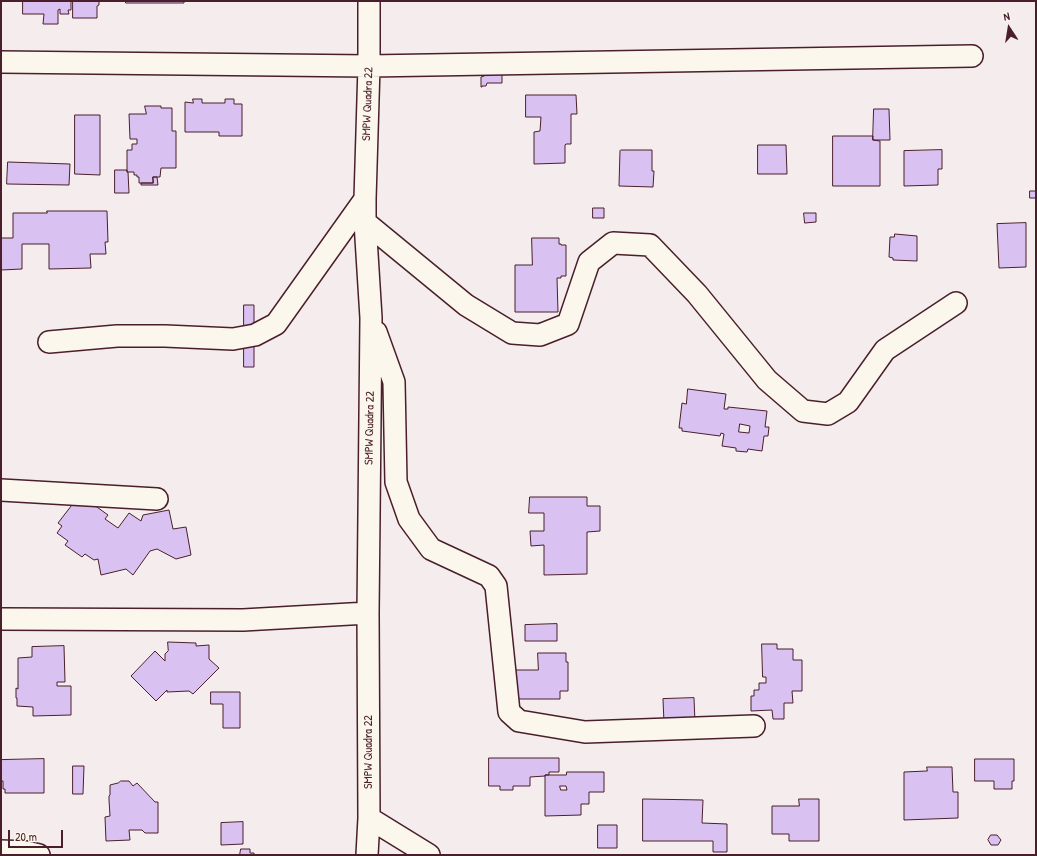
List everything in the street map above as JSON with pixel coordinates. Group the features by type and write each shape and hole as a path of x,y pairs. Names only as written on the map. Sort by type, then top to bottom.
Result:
{"street":[{"name":"SMPW Quadra 22","path":"367,855 369,818 368,613 371,318 365,199 369,66 369,1"},
{"path":"1,62 369,66 972,56"},
{"path":"49,342 117,336 165,336 233,339 255,335 276,324 365,199"},
{"path":"365,222 466,305 512,333 540,335 568,324 589,262 612,243 650,245 697,294 767,380 803,411 828,414 848,402 885,350 956,303"},
{"path":"371,318 394,382 396,482 409,520 431,549 489,576 496,586 510,712 519,721 585,732 754,726"},
{"path":"1,490 157,499"},
{"path":"1,619 243,620 368,613"},
{"path":"369,818 429,855"},
{"path":"1,851 26,852 39,855"}],"building":[{"path":"23,1 71,1 71,10 68,10 69,14 60,14 60,9 58,10 58,24 43,24 44,14 23,14"},
{"path":"73,1 99,1 99,5 97,6 97,18 73,18"},
{"path":"126,1 184,1 184,3 126,3"},
{"path":"484,70 502,70 502,83 487,83 486,86 481,87 481,77 484,76"},
{"path":"526,95 576,95 577,114 571,114 571,144 565,145 565,163 534,164 534,132 540,131 541,117 526,117"},
{"path":"193,99 202,99 202,103 225,103 225,99 234,99 234,104 242,104 242,136 219,136 219,132 185,132 185,102 193,103"},
{"path":"145,106 172,108 172,131 176,131 176,168 161,168 160,177 153,177 153,183 139,183 139,177 134,175 134,172 127,172 127,150 132,150 132,144 137,144 137,139 130,139 129,114 146,114"},
{"path":"874,109 889,109 890,140 873,140"},
{"path":"75,115 100,115 100,175 75,174"},
{"path":"833,136 873,136 873,140 880,141 880,186 833,186"},
{"path":"758,145 786,145 787,174 758,174"},
{"path":"621,150 652,150 652,171 654,171 653,187 619,186"},
{"path":"942,150 942,169 938,169 938,185 904,186 904,151"},
{"path":"8,162 70,164 69,185 7,184"},
{"path":"115,170 127,170 129,193 115,193"},
{"path":"153,177 157,177 158,185 141,185 141,183 153,183"},
{"path":"1030,191 1036,191 1036,198 1030,198"},
{"path":"593,208 604,208 604,218 593,218"},
{"path":"47,211 107,211 108,242 105,242 106,254 90,254 91,268 49,269 49,244 22,244 22,269 1,270 1,238 13,238 13,213 47,213"},
{"path":"804,213 816,213 816,222 805,223"},
{"path":"1026,223 1026,267 999,268 997,224"},
{"path":"895,234 917,236 917,261 893,260 893,258 889,257 890,237 894,237"},
{"path":"532,238 559,238 559,244 566,245 566,276 557,278 558,312 515,312 515,265 532,265"},
{"path":"244,305 254,305 254,328 244,327"},
{"path":"244,344 254,344 254,367 244,367"},
{"path":"688,389 726,394 724,409 728,409 728,407 767,411 765,427 769,427 768,436 764,436 762,451 748,449 747,452 736,451 736,448 722,446 724,434 721,433 720,436 682,431 682,428 679,428 682,403 686,404","holes":["740,424 750,426 749,433 739,432"]},
{"path":"83,497 108,515 105,519 118,528 129,513 141,521 143,515 169,510 173,529 186,527 191,555 176,559 157,549 150,551 133,575 126,569 101,575 98,559 94,560 85,554 82,557 65,545 68,541 57,533 62,526 58,523 75,501"},
{"path":"530,497 587,497 587,506 600,506 600,531 587,532 587,574 544,575 544,545 531,546 530,531 544,531 544,513 529,513"},
{"path":"557,624 557,641 525,641 525,625"},
{"path":"168,642 196,643 196,646 209,645 209,659 219,668 193,694 189,691 167,692 167,690 156,701 131,676 155,651 165,661 165,654 168,651"},
{"path":"762,644 777,644 777,649 793,649 793,660 802,660 802,691 792,691 793,703 784,703 784,719 773,719 772,710 751,711 751,696 754,696 754,690 759,690 759,683 766,683 766,677 763,677"},
{"path":"64,646 65,682 57,682 57,686 71,686 71,715 33,716 33,707 17,706 16,688 18,689 18,658 32,657 32,647"},
{"path":"538,653 566,653 566,662 568,662 568,691 560,691 560,699 518,699 518,693 507,694 507,670 538,670"},
{"path":"211,692 240,692 240,728 223,728 223,704 211,704"},
{"path":"694,698 695,722 664,723 663,699"},
{"path":"489,758 559,758 559,772 549,772 549,775 530,777 530,786 513,786 513,790 500,790 500,786 489,786"},
{"path":"44,759 44,793 5,793 5,789 3,789 3,781 1,781 1,760"},
{"path":"975,759 1014,759 1014,781 1012,781 1012,789 994,789 994,781 975,781"},
{"path":"73,766 84,766 83,794 73,794"},
{"path":"927,767 952,767 953,792 958,792 958,818 904,820 904,772 927,771"},
{"path":"567,772 604,772 604,792 589,792 589,804 581,804 581,815 545,816 545,775 566,775","holes":["560,786 566,786 567,790 561,790"]},
{"path":"121,781 129,781 133,786 137,783 155,802 158,802 158,833 145,833 142,830 129,830 130,840 106,841 105,817 110,816 110,785"},
{"path":"643,799 703,800 702,823 727,824 727,852 713,852 713,841 643,841"},
{"path":"799,799 819,799 819,841 789,841 789,834 772,834 772,806 799,806"},
{"path":"243,822 243,844 221,845 221,823"},
{"path":"598,825 617,825 617,848 598,848"},
{"path":"991,835 997,835 1001,840 998,845 991,845 988,840"},
{"path":"241,849 250,849 250,853 254,853 254,855 240,855"}]}
